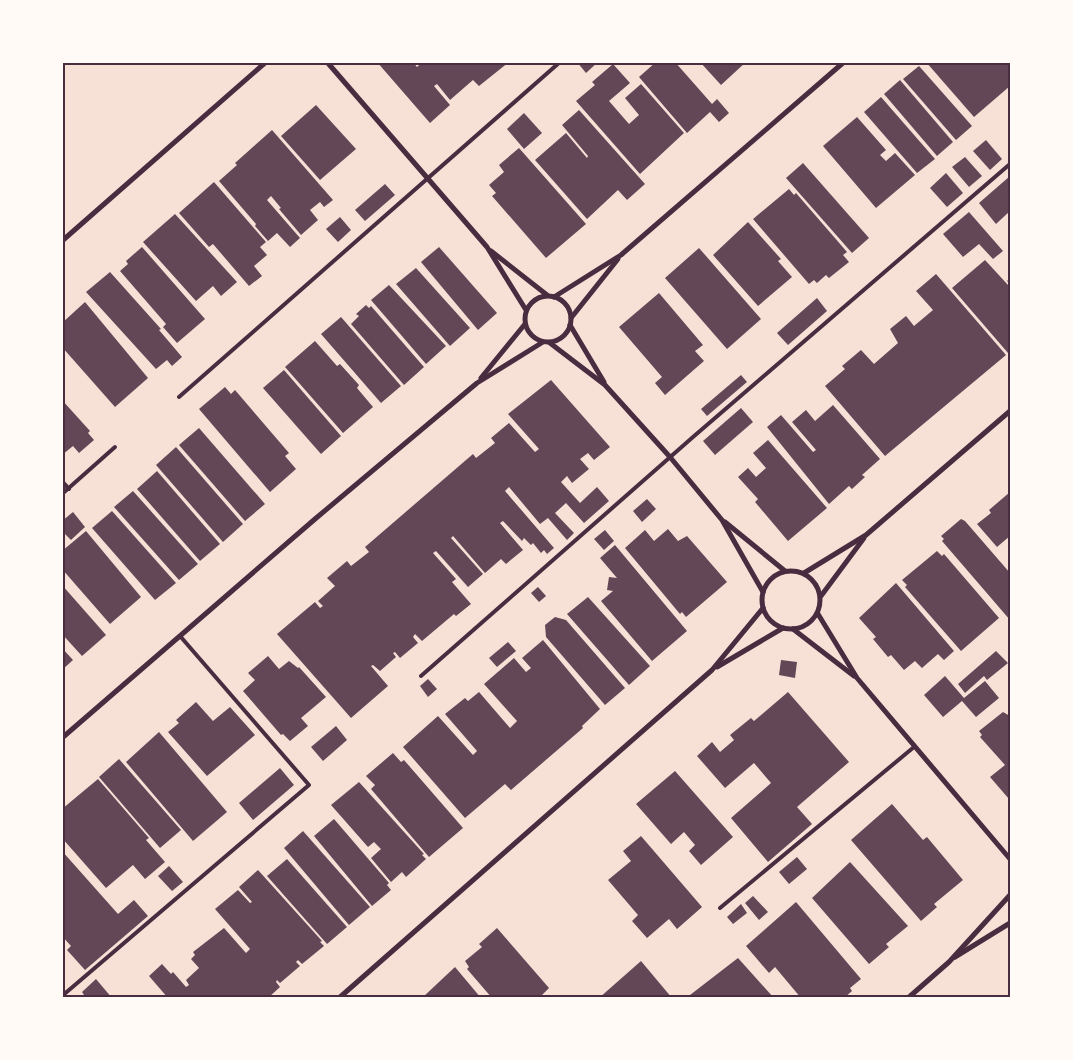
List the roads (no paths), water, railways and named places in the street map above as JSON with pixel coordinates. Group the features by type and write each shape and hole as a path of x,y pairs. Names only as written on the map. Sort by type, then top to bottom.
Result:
{"street":[{"path":"62,241 266,62"},
{"path":"327,62 487,247 526,310"},
{"path":"554,296 621,255 844,62"},
{"path":"487,247 547,295"},
{"path":"571,318 621,255"},
{"path":"550,343 563,337 570,325 571,318 566,304 554,296 547,295 534,300 526,310 525,324 531,336 550,343 605,385 670,457 722,520 762,592 763,608 774,624 783,628 803,627 818,614 821,596 866,535"},
{"path":"477,383 525,324"},
{"path":"570,325 605,385"},
{"path":"62,738 315,519 477,383 544,342"},
{"path":"804,573 866,535 1010,411"},
{"path":"722,520 785,571 804,573 812,579 821,596"},
{"path":"762,592 771,579 785,571"},
{"path":"339,998 712,670 763,608"},
{"path":"818,614 857,678 1010,859"},
{"path":"712,670 783,628"},
{"path":"793,629 857,678"},
{"path":"908,998 949,962 1010,895"},
{"path":"949,962 1010,923"}],"lane":[{"path":"179,397 430,179 560,62"},
{"path":"421,676 670,457 1010,164"},
{"path":"62,494 115,446"},
{"path":"62,482 69,489"},
{"path":"62,996 309,785 180,636"},
{"path":"720,908 914,747"}]}
